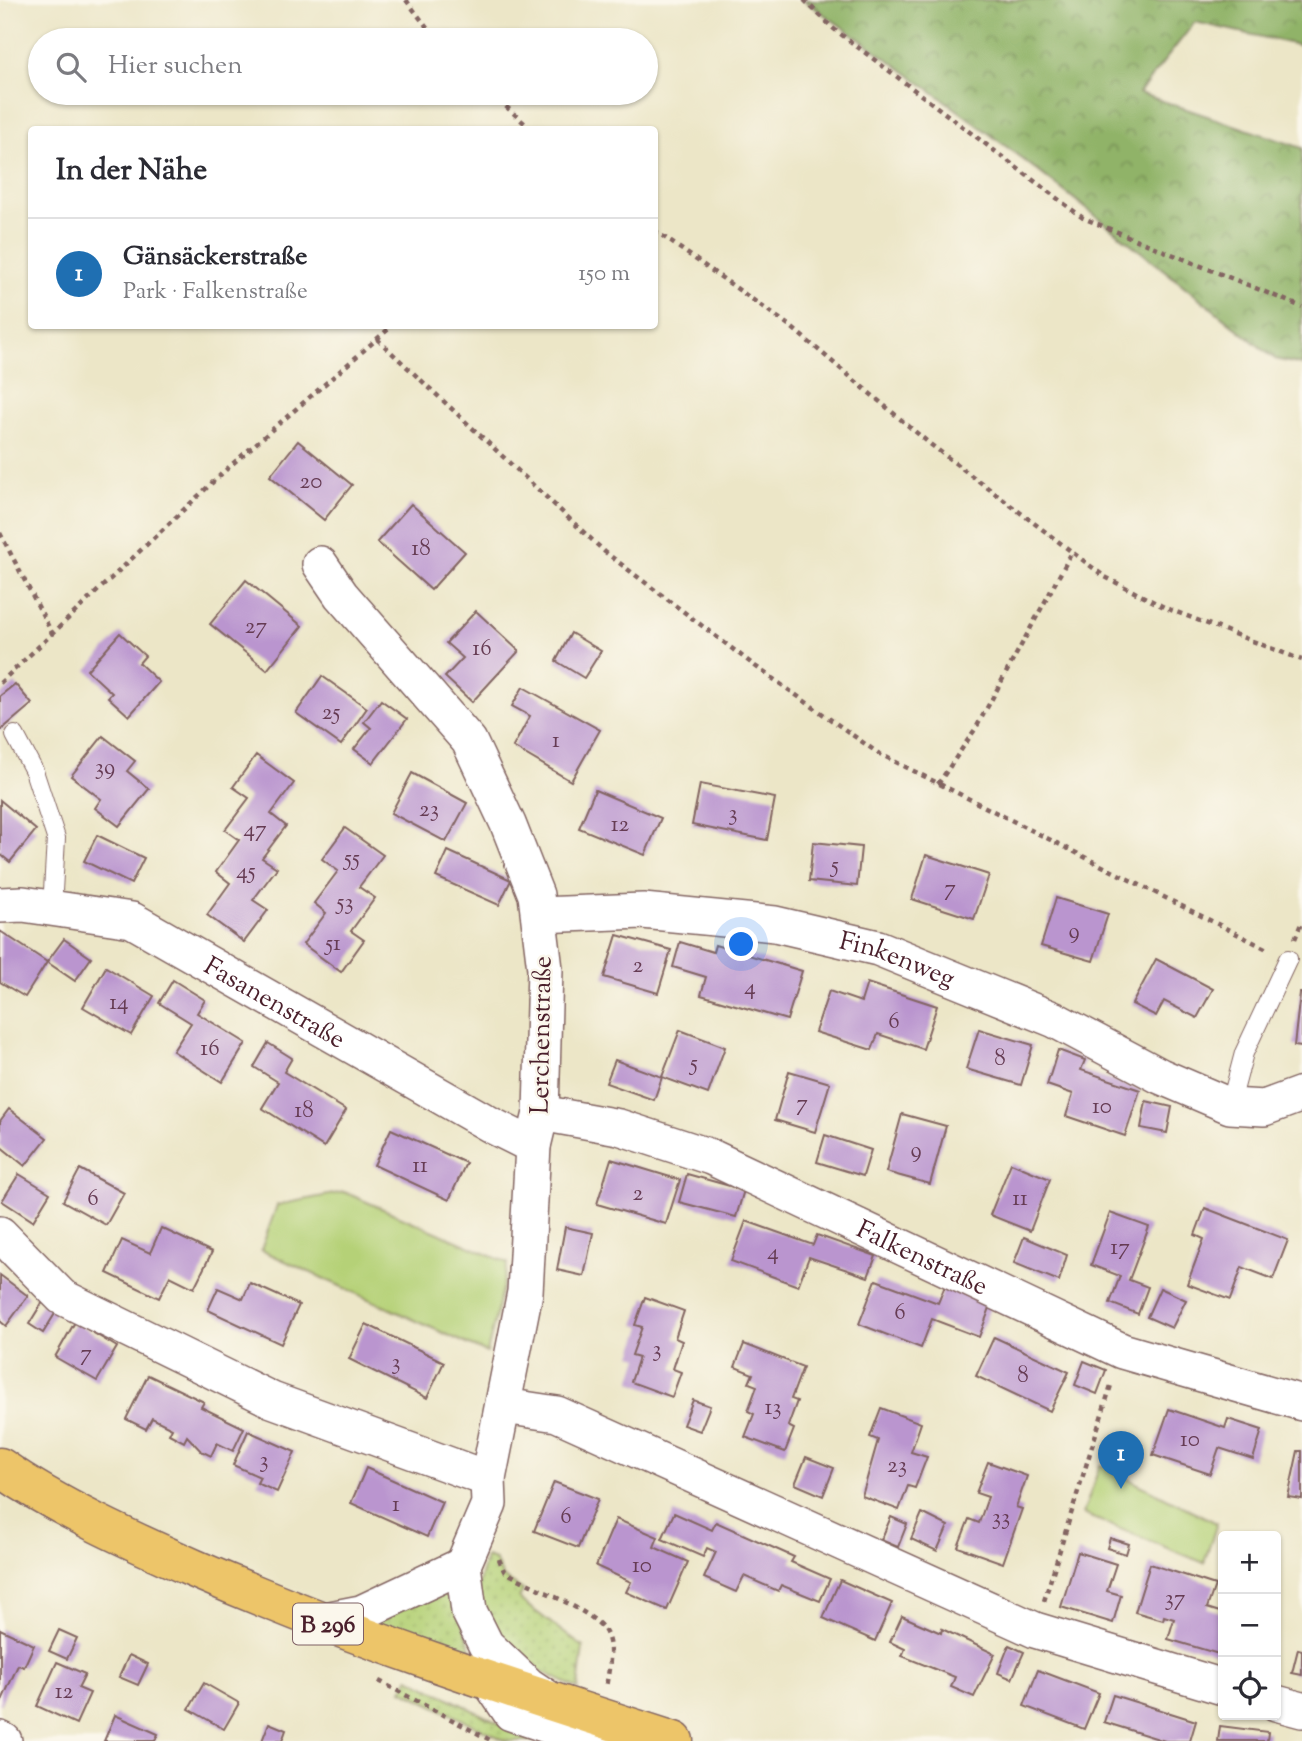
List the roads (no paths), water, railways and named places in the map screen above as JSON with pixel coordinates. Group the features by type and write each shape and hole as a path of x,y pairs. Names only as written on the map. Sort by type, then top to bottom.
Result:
{"main road":[{"name":"B 296","path":"0,1467 120,1535 335,1627 490,1682 674,1741"}],"street":[{"name":"Lerchenstraße","path":"320,564 341,595 469,741 509,824 536,895 545,969 541,1112 533,1146 524,1292 505,1406 488,1479 489,1504 470,1552 468,1611 486,1645 528,1685 558,1704"},
{"name":"Fasanenstraße","path":"0,905 23,904 132,920 493,1126 533,1146"},
{"name":"Finkenweg","path":"539,915 643,911 696,916 775,924 878,948 1055,1020 1160,1076 1230,1106 1264,1108 1302,1094"},
{"name":"Falkenstraße","path":"541,1112 619,1126 710,1157 1122,1351 1302,1404"},
{"path":"0,1234 62,1297 272,1400 488,1479"},
{"path":"505,1406 557,1414 1035,1630 1218,1685"},
{"path":"335,1627 470,1552"},
{"path":"490,1682 511,1713 594,1741"},
{"path":"1281,1704 1302,1710"}],"lane":[{"path":"15,735 34,771 56,838 52,909"},
{"path":"1230,1106 1244,1053 1288,960"}],"place":[{"name":"Gänsäckerstraße","path":"1121,1489"}]}
